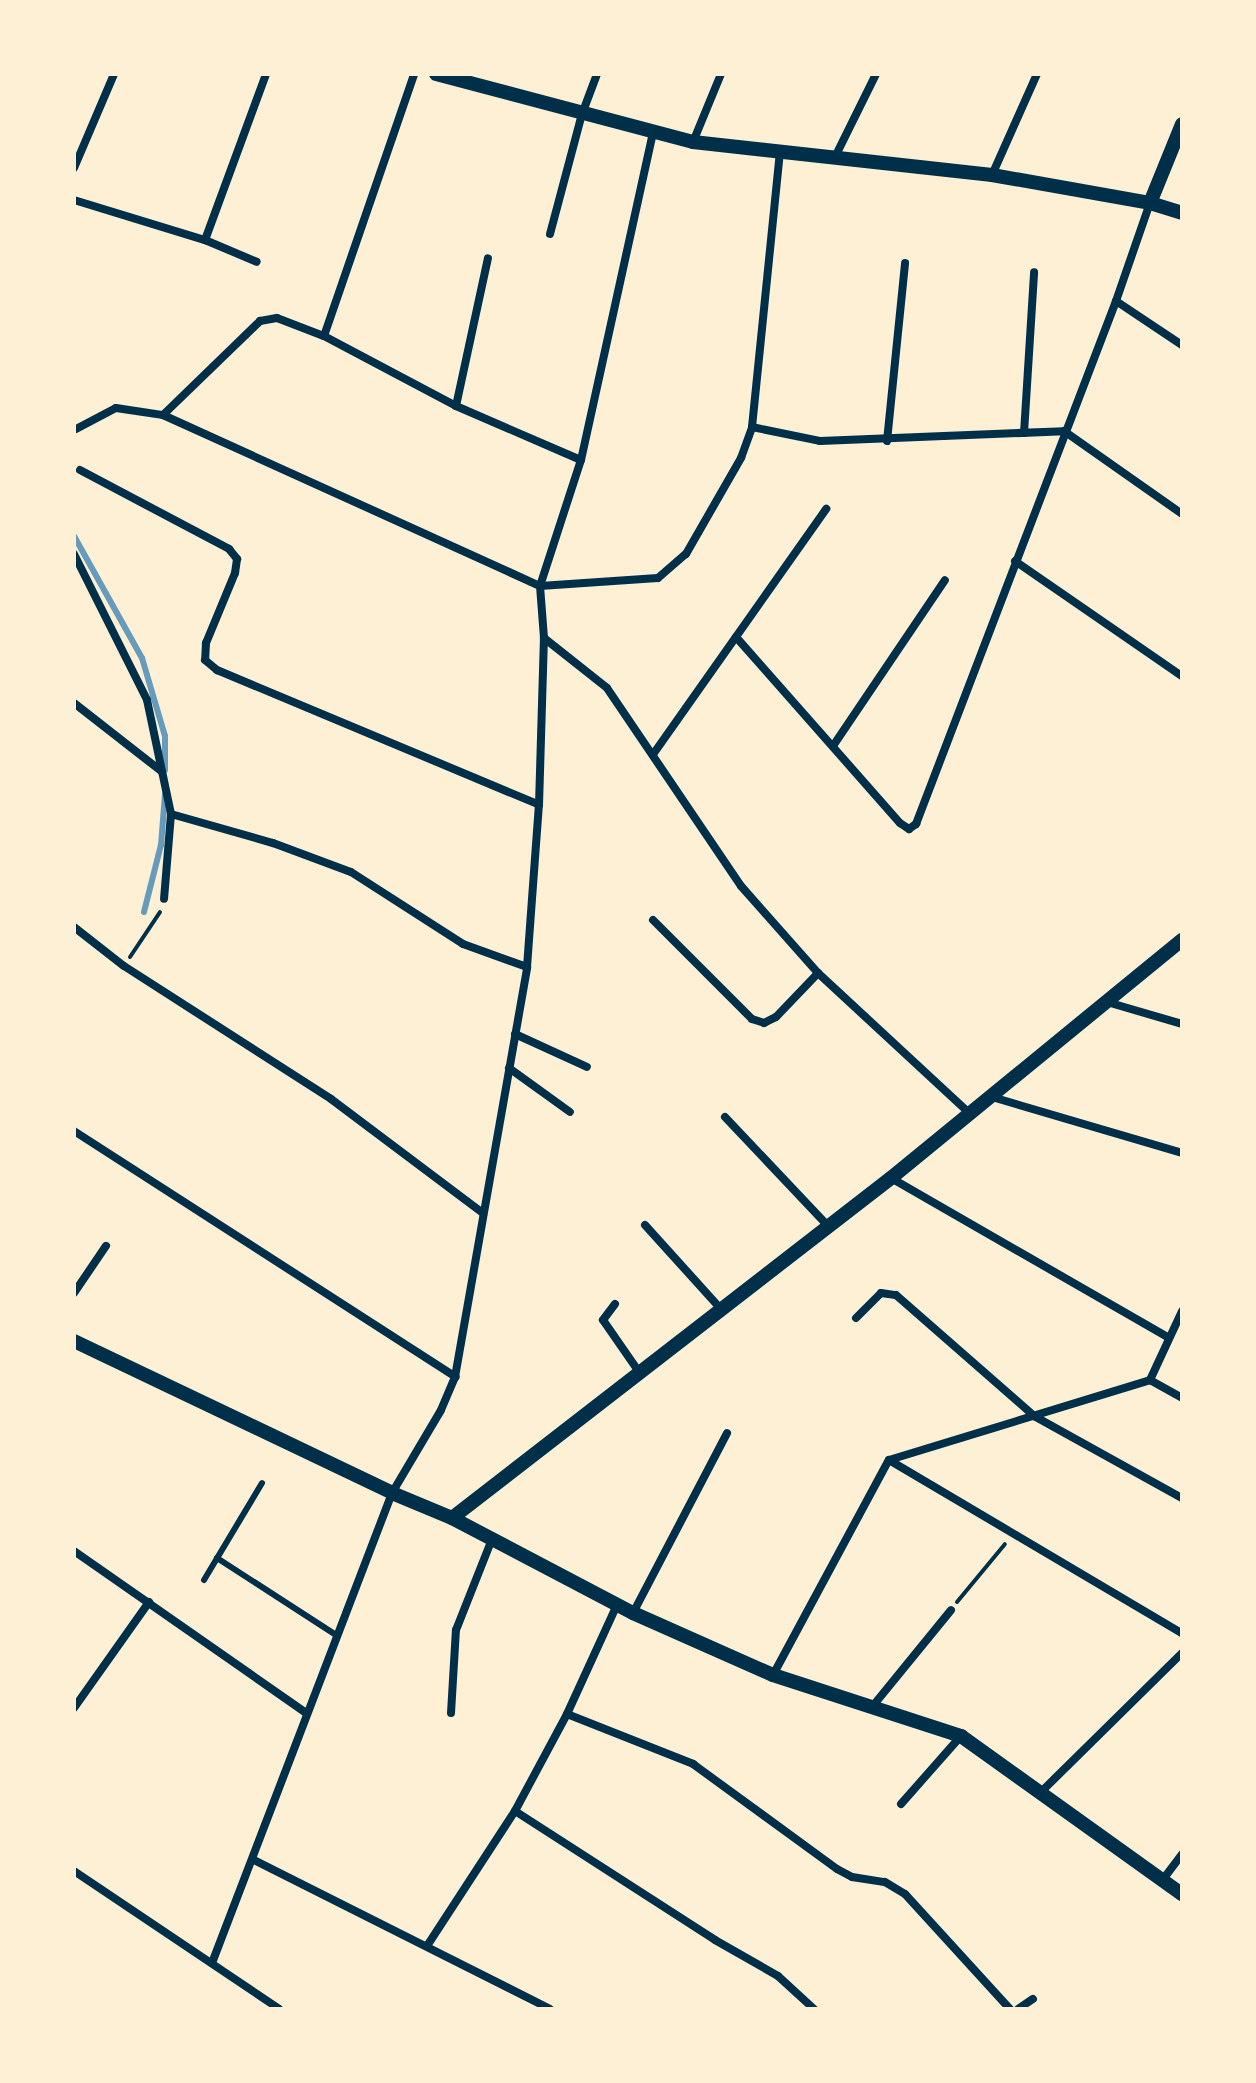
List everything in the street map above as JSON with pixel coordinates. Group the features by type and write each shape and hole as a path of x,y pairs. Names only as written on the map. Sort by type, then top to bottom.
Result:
{"street":[{"path":"74,168 114,74"},
{"path":"205,240 266,74"},
{"path":"324,336 414,74"},
{"path":"436,74 693,142 992,175 1150,203 1182,213"},
{"path":"550,234 582,114 597,74"},
{"path":"693,142 721,74"},
{"path":"835,157 876,74"},
{"path":"992,175 1037,74"},
{"path":"736,637 900,823 909,829 916,824 1182,124"},
{"path":"212,1963 254,1860 305,1712 392,1493 441,1410 455,1377 527,967 539,805 544,638 540,586 581,460 653,132"},
{"path":"76,429 116,408 163,415 540,586 658,578 674,568 686,554 741,458 752,427 780,151"},
{"path":"74,200 205,240 257,262"},
{"path":"456,406 488,258"},
{"path":"887,441 905,263"},
{"path":"1024,433 1034,272"},
{"path":"1116,301 1182,345"},
{"path":"163,415 260,321 277,318 324,336 456,406 581,460"},
{"path":"752,427 820,441 887,441 1064,431 1182,514"},
{"path":"80,470 229,549 237,559 235,573 206,643 205,660 217,670 539,805"},
{"path":"654,753 826,509"},
{"path":"74,554 135,670 147,700 175,814 164,899"},
{"path":"1015,561 1182,676"},
{"path":"833,746 945,580"},
{"path":"544,638 607,688 654,753 741,886 818,973 970,1114"},
{"path":"74,703 162,771"},
{"path":"175,814 351,872 463,944 527,967"},
{"path":"653,920 752,1019 764,1023 776,1017 818,973"},
{"path":"74,927 124,966 331,1099 483,1213"},
{"path":"452,1518 891,1178 1182,940"},
{"path":"1107,1002 1182,1024"},
{"path":"515,1034 587,1067"},
{"path":"509,1068 570,1112"},
{"path":"992,1097 1182,1153"},
{"path":"725,1117 829,1227"},
{"path":"74,1131 455,1377"},
{"path":"891,1178 1167,1337"},
{"path":"645,1225 721,1309"},
{"path":"74,1293 106,1246"},
{"path":"856,1318 881,1293 896,1295 1034,1416 1182,1498"},
{"path":"615,1304 605,1316 605,1324 639,1372"},
{"path":"1150,1380 1167,1337 1182,1311"},
{"path":"74,1341 392,1493 452,1518 633,1613 773,1675 961,1736 1161,1882 1182,1894"},
{"path":"773,1675 889,1460 1150,1380 1182,1398"},
{"path":"633,1613 727,1433"},
{"path":"889,1460 1182,1633"},
{"path":"451,1713 456,1630 492,1539"},
{"path":"74,1551 305,1712"},
{"path":"74,1708 149,1602"},
{"path":"427,1946 515,1811 567,1714 617,1605"},
{"path":"872,1707 951,1610"},
{"path":"1041,1792 1182,1653"},
{"path":"567,1714 693,1764 837,1869 852,1877 885,1882 905,1894 1010,2009"},
{"path":"901,1804 961,1736"},
{"path":"515,1811 715,1940 778,1976 814,2009"},
{"path":"1161,1882 1182,1854"},
{"path":"254,1860 550,2009"},
{"path":"74,1871 279,2009"},
{"path":"1018,2009 1033,1999"}],"lane":[{"path":"204,1580 262,1483"},
{"path":"217,1558 336,1635"}],"path":[{"path":"124,966 155,923 164,899"},
{"path":"951,1610 1014,1533"}],"waterway":[{"path":"74,536 142,658 165,736 165,770"},
{"path":"144,912 161,845 165,794"}]}
